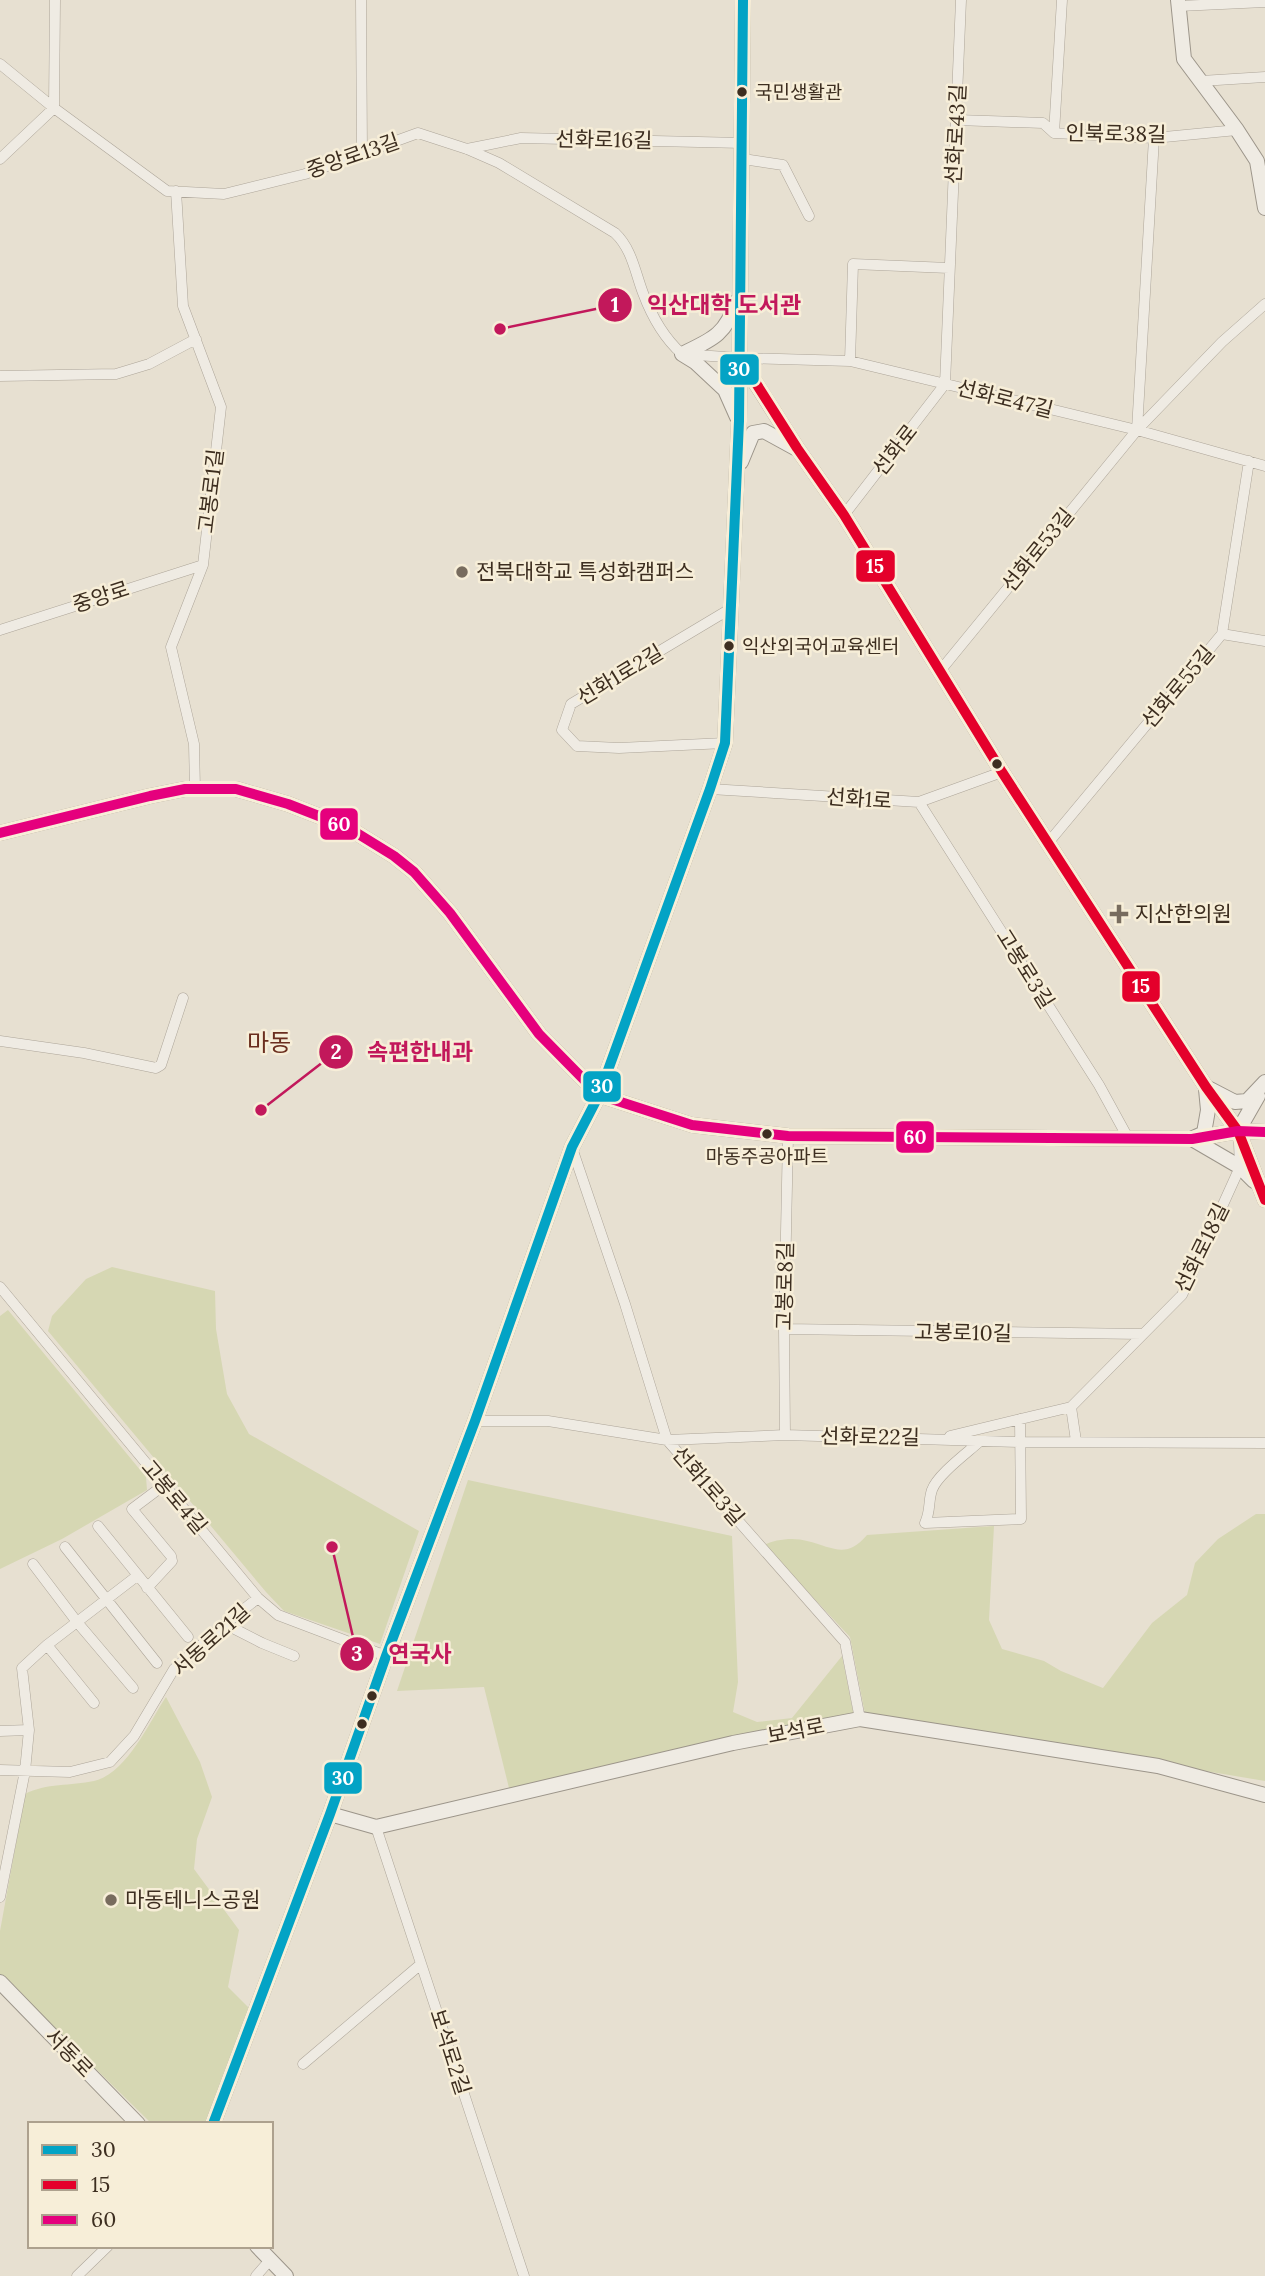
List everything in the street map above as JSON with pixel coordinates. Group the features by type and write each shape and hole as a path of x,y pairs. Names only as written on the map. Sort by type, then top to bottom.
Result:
{"street":[{"path":"0,159 54,108 55,0"},
{"path":"360,0 362,152"},
{"path":"214,2122 475,1421 572,1147 599,1095 725,743 738,470 743,0"},
{"name":"선화로43길","path":"945,384 961,0"},
{"path":"1054,133 1062,0"},
{"path":"1265,2 1178,3 1184,59 1257,161 1265,208"},
{"name":"중앙로13길","path":"0,64 54,108 167,191 224,194 305,174 418,133 467,149 499,163 615,233 625,243 644,296 661,331 682,354"},
{"path":"1201,82 1265,77"},
{"name":"인북로38길","path":"957,120 1043,123 1054,133 1154,138 1237,130"},
{"name":"선화로16길","path":"467,149 521,138 743,143"},
{"path":"1137,430 1154,138"},
{"path":"743,159 783,165 809,216"},
{"name":"고봉로1길","path":"176,191 183,306 221,407 203,565 171,647 194,744 195,789"},
{"path":"850,361 853,264 949,268"},
{"path":"682,354 720,333 730,321 740,290"},
{"name":"선화로53길","path":"940,671 1137,430 1222,342 1265,304"},
{"path":"0,376 116,374 149,364 196,339"},
{"path":"682,354 740,358"},
{"path":"682,354 725,390 739,421"},
{"path":"740,358 797,448 844,515 1002,772 1206,1087 1238,1131 1265,1202"},
{"name":"선화로47길","path":"740,358 850,361 1137,430 1265,466"},
{"name":"선화로","path":"844,515 945,384"},
{"path":"738,470 753,433 764,432 797,448"},
{"name":"선화로55길","path":"1048,843 1222,634 1249,461"},
{"name":"중앙로","path":"0,630 203,565"},
{"name":"선화1로2길","path":"725,743 619,748 577,746 562,730 571,704 730,609"},
{"path":"1222,634 1265,641"},
{"name":"선화1로","path":"710,789 919,802 1002,772"},
{"path":"0,833 150,796 195,789 236,789 288,804 347,827 394,856 414,872 450,912 539,1034 599,1095 692,1125 788,1136 1192,1139 1238,1131 1265,1132"},
{"name":"고봉로3길","path":"919,802 1099,1085 1128,1139"},
{"path":"0,1041 84,1053 156,1068 161,1065 183,998"},
{"path":"1206,1087 1235,1102 1247,1101 1265,1082"},
{"path":"1238,1131 1265,1082"},
{"path":"1192,1139 1204,1133 1208,1124 1206,1087"},
{"name":"선화로18길","path":"1071,1407 1182,1296 1240,1167 1238,1131"},
{"name":"고봉로8길","path":"785,1435 788,1136"},
{"path":"1192,1139 1240,1167 1252,1178 1265,1202"},
{"name":"선화1로3길","path":"572,1147 667,1440 845,1642 860,1718"},
{"name":"고봉로4길","path":"0,1287 258,1598 278,1615 386,1656"},
{"name":"고봉로10길","path":"784,1329 1142,1334"},
{"path":"940,1438 1071,1407 1076,1441"},
{"path":"979,1442 932,1490 931,1510 925,1523 1021,1519 1020,1419"},
{"name":"선화로22길","path":"475,1421 548,1422 667,1440 785,1435 940,1438 979,1442 1265,1443"},
{"path":"147,1588 172,1561 171,1556 132,1509 164,1485"},
{"path":"98,1526 188,1637"},
{"path":"65,1546 157,1663"},
{"path":"33,1564 77,1622 133,1688"},
{"path":"0,1897 25,1771 29,1730 21,1672 47,1645 137,1577"},
{"name":"서동로21길","path":"0,1770 70,1772 110,1762 134,1737 174,1669 225,1623 258,1598"},
{"path":"225,1623 294,1656"},
{"path":"47,1645 94,1703"},
{"name":"보석로","path":"330,1814 376,1827 733,1743 860,1718 1158,1766 1265,1795"},
{"path":"0,1731 29,1730"},
{"name":"보석로2길","path":"376,1827 524,2276"},
{"path":"303,2064 421,1964"},
{"name":"서동로","path":"0,1982 136,2122"},
{"path":"77,2276 106,2248"},
{"path":"259,2248 286,2276"},
{"path":"256,2276 270,2260"}],"green space":[{"path":"112,1267 215,1291 216,1329 227,1394 249,1434 419,1531 380,1644 284,1611 48,1331 52,1316 86,1279"},
{"path":"8,1310 146,1477 147,1490 62,1539 0,1569 0,1316"},
{"path":"468,1480 732,1536 738,1682 733,1712 757,1722 792,1718 842,1656 854,1716 510,1792 484,1687 397,1691"},
{"path":"1256,1514 1265,1514 1265,1781 865,1714 850,1637 764,1545 779,1540 797,1539 839,1550 852,1547 867,1535 994,1526 989,1620 1002,1649 1044,1661 1103,1688 1152,1623 1187,1595 1195,1563 1218,1539"},
{"name":"마동테니스공원","path":"166,1697 200,1762 212,1797 197,1839 194,1869 239,1930 228,1987 249,2008 206,2122 150,2122 0,1975 0,1931 25,1794 41,1788 94,1781 106,1776 127,1758"}],"transit line":[{"name":"30","path":"214,2122 475,1421 572,1147 599,1095 725,743 739,421 743,0"},
{"name":"15","path":"740,358 797,448 844,515 1002,772 1206,1087 1238,1131 1265,1200"},
{"name":"60","path":"0,833 185,789 236,789 288,804 347,827 394,856 414,872 450,913 539,1034 599,1095 692,1125 788,1136 1192,1139 1238,1131 1265,1132"}],"place":[{"name":"국민생활관","path":"742,92"},
{"name":"익산대학 도서관","path":"500,329"},
{"name":"전북대학교 특성화캠퍼스","path":"462,572"},
{"name":"익산외국어교육센터","path":"729,646"},
{"name":"지산한의원","path":"1119,914"},
{"name":"속편한내과","path":"261,1110"},
{"name":"마동주공아파트","path":"767,1134"},
{"name":"연국사","path":"332,1547"},
{"name":"마동테니스공원","path":"111,1900"}],"district":[{"name":"마동","path":"269,1043"}]}
